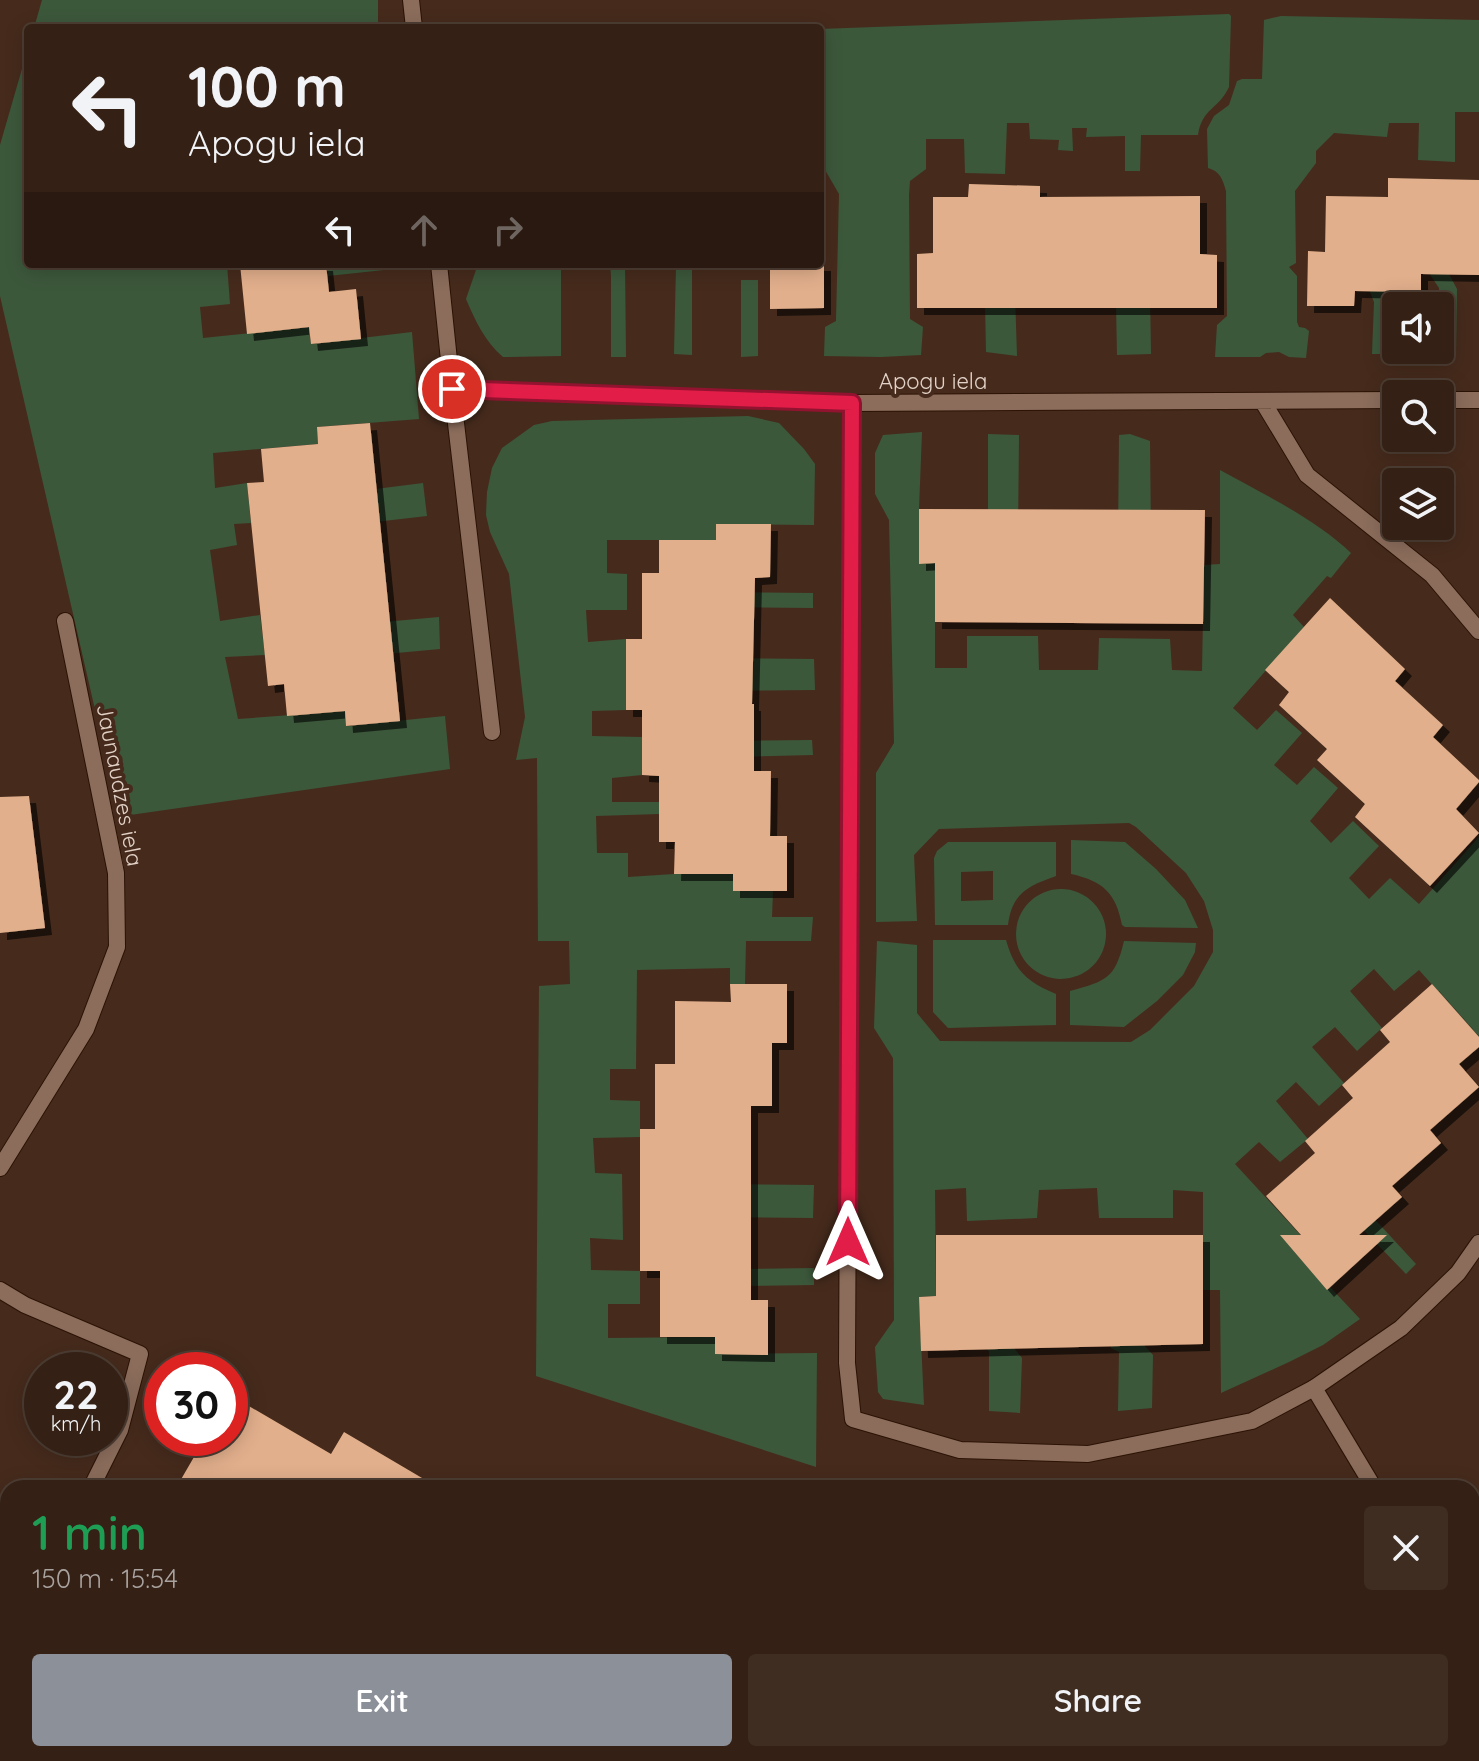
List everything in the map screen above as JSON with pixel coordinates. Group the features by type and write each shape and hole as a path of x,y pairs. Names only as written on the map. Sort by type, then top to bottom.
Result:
{"street":[{"path":"411,0 414,24"},
{"path":"439,268 492,732"},
{"name":"Apogu iela","path":"452,389 852,403 1382,400"},
{"path":"1454,400 1479,400"},
{"path":"1263,402 1307,475 1432,575 1479,631"},
{"path":"852,403 847,1363 853,1419 960,1450 1088,1454 1252,1421 1314,1388 1401,1328 1458,1273 1479,1243"},
{"name":"Jaunaudzes iela","path":"0,1168 86,1029 117,947 116,873 65,621"},
{"path":"0,1290 25,1305 140,1354 120,1430 95,1480"},
{"path":"1314,1388 1369,1480"}],"green space":[{"path":"42,0 378,0 378,24 35,24"},
{"path":"1229,14 1229,87 1203,119 1198,135 1141,135 1140,171 1125,171 1125,136 1086,137 1087,128 1072,128 1073,151 1058,150 1059,140 1030,139 1029,123 1007,123 1005,174 965,173 964,139 926,139 926,169 910,181 909,195 910,319 923,327 921,355 824,356 825,327 836,321 839,194 824,168 824,29"},
{"path":"1281,16 1479,20 1479,112 1455,112 1455,162 1418,160 1419,123 1389,123 1387,137 1334,133 1316,151 1316,163 1295,191 1296,263 1289,267 1297,276 1297,322 1299,327 1309,331 1306,358 1289,357 1279,352 1260,357 1215,357 1217,325 1227,316 1226,191 1220,176 1208,168 1207,129 1214,116 1229,105 1237,81 1262,79 1264,20"},
{"path":"24,62 24,268 227,268 230,304 200,307 203,338 309,327 311,344 412,332 419,419 317,427 318,444 213,453 215,488 247,483 251,523 234,524 237,545 210,550 220,621 260,615 265,655 225,657 238,719 345,711 347,726 445,716 450,769 123,816 108,766 0,296 0,145"},
{"path":"327,268 403,268 328,276"},
{"path":"477,268 561,268 561,356 503,357 481,330 466,299"},
{"path":"610,268 625,268 626,357 611,357"},
{"path":"676,268 692,268 692,355 674,354"},
{"path":"1429,273 1449,274 1457,289 1456,356 1454,292 1439,292"},
{"path":"741,280 758,280 758,356 741,357"},
{"path":"1368,287 1383,292 1382,354 1372,354 1374,302"},
{"path":"1150,294 1151,354 1117,355 1116,303"},
{"path":"1015,295 1017,356 986,352 985,302"},
{"path":"748,416 779,423 815,464 814,525 716,524 716,540 607,540 607,573 627,574 627,610 586,610 588,642 626,639 626,710 592,711 592,736 642,737 642,775 612,778 612,802 659,802 659,814 596,816 597,853 628,853 628,877 733,874 734,891 773,891 772,917 813,917 811,941 746,941 745,984 730,984 730,968 637,970 636,1069 610,1069 610,1100 640,1101 640,1137 593,1138 595,1173 622,1174 623,1240 590,1238 591,1270 640,1271 640,1304 608,1304 608,1338 715,1337 715,1354 817,1353 816,1467 536,1376 539,986 570,984 569,941 538,941 537,758 516,760 525,717 509,574 490,532 486,515 492,468 502,448 534,425 552,421"},
{"path":"922,432 919,563 935,563 935,668 967,668 967,636 1038,636 1039,670 1098,670 1099,638 1170,639 1172,670 1202,671 1204,565 1220,564 1220,470 1305,518 1351,553 1331,578 1327,576 1293,615 1304,627 1233,708 1257,730 1276,710 1302,733 1274,765 1297,785 1314,767 1338,788 1310,821 1331,843 1353,821 1379,846 1349,878 1369,899 1390,878 1419,904 1479,837 1479,1037 1419,970 1394,991 1374,969 1350,991 1382,1028 1357,1051 1335,1027 1312,1047 1344,1083 1319,1106 1296,1082 1276,1101 1308,1139 1280,1162 1259,1142 1235,1164 1306,1241 1294,1251 1327,1289 1330,1287 1360,1319 1323,1345 1221,1393 1220,1290 1203,1290 1203,1192 1173,1190 1173,1218 1099,1218 1097,1188 1039,1190 1037,1218 967,1221 966,1188 935,1190 936,1296 919,1297 924,1405 883,1399 878,1392 875,1347 894,1320 893,1058 874,1028 877,941 917,945 917,1013 940,1041 1131,1042 1150,1030 1194,986 1213,952 1213,930 1204,901 1186,873 1129,823 939,829 914,855 917,921 876,922 876,773 894,743 889,520 875,494 875,453 883,435"},
{"path":"988,434 1019,435 1018,537 988,537"},
{"path":"1130,434 1150,441 1151,537 1118,538 1119,435"},
{"path":"423,483 427,516 340,526 336,494"},
{"path":"729,592 813,593 813,608 729,607"},
{"path":"439,617 440,649 353,657 350,625"},
{"path":"713,658 814,659 815,690 714,691"},
{"path":"812,740 813,755 729,757 729,741"},
{"path":"1071,840 1125,842 1185,900 1198,928 1122,925 1116,905 1106,890 1092,880 1071,874"},
{"path":"948,842 1056,842 1056,876 1023,892 1013,905 1008,925 935,925 934,858","holes":["993,871 993,900 961,901 961,872"]},
{"path":"1052,889 1070,889 1086,896 1099,909 1106,925 1106,943 1099,959 1086,972 1070,979 1052,979 1036,972 1023,959 1016,943 1016,925 1023,909 1036,896"},
{"path":"933,940 1006,940 1013,960 1023,974 1056,994 1056,1025 948,1028 933,1012"},
{"path":"1124,941 1196,943 1195,952 1183,975 1124,1027 1070,1025 1070,991 1107,976 1117,963"},
{"path":"723,1184 814,1185 813,1218 723,1217"},
{"path":"1358,1201 1416,1264 1406,1274 1348,1214"},
{"path":"814,1268 814,1285 738,1286 737,1269"},
{"path":"1143,1318 1145,1346 1153,1355 1152,1408 1118,1411 1119,1352 1111,1348 1110,1319"},
{"path":"982,1345 1014,1348 1022,1358 1020,1413 989,1411 989,1351"}],"building":[{"path":"1388,178 1479,180 1479,275 1421,274 1421,292 1355,291 1354,306 1307,306 1308,251 1325,252 1326,196 1388,197"},
{"path":"969,184 1040,186 1040,197 1200,196 1200,254 1217,255 1217,308 917,308 917,254 933,253 933,197 968,197"},
{"path":"240,268 326,268 329,292 356,289 361,339 311,344 309,327 247,334"},
{"path":"770,268 824,268 824,308 770,309"},
{"path":"370,423 400,721 346,726 345,711 287,716 284,684 268,686 247,483 264,482 261,449 318,444 317,427"},
{"path":"919,509 1205,510 1203,624 935,622 935,563 919,564"},
{"path":"716,524 771,524 770,577 755,578 754,771 771,771 770,836 787,836 787,891 733,891 733,874 674,874 675,842 659,842 659,776 642,775 642,710 626,710 626,639 642,639 642,573 659,573 659,540 716,540"},
{"path":"1330,598 1405,669 1395,681 1443,725 1433,737 1479,780 1456,809 1479,833 1430,886 1355,817 1365,804 1317,760 1327,749 1279,705 1289,692 1265,670"},
{"path":"29,796 45,928 0,933 0,797"},
{"path":"730,984 787,984 787,1043 772,1043 772,1106 751,1106 751,1300 768,1300 768,1355 715,1354 715,1337 660,1337 660,1271 640,1271 640,1129 655,1129 655,1064 675,1064 675,1001 731,1002"},
{"path":"1432,984 1479,1037 1479,1047 1459,1064 1479,1087 1430,1130 1441,1143 1392,1186 1402,1197 1359,1235 1387,1235 1327,1290 1280,1235 1301,1235 1266,1196 1315,1153 1305,1141 1353,1098 1342,1085 1390,1042 1380,1030"},
{"path":"936,1235 1203,1235 1203,1344 921,1351 919,1297 936,1296"},
{"path":"248,1406 331,1454 344,1432 425,1480 181,1480 195,1456 248,1456"}],"route":[{"path":"452,389 852,403 848,1242"}]}
